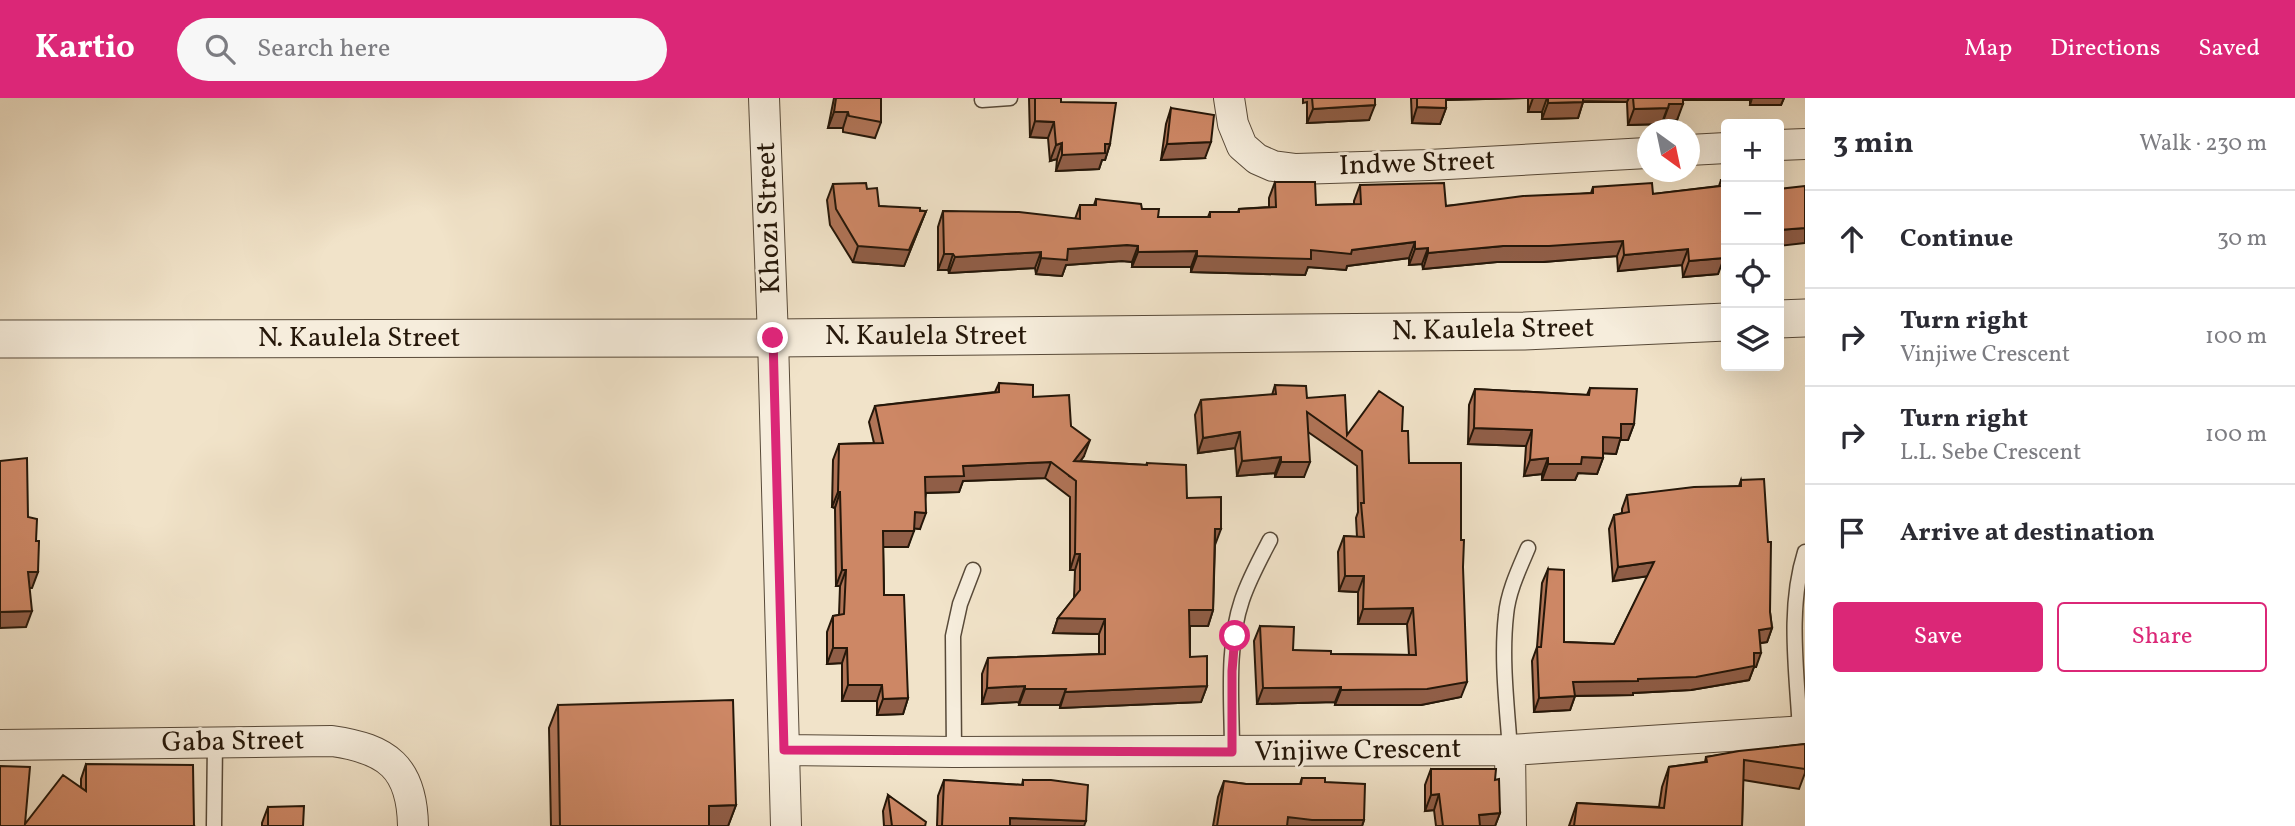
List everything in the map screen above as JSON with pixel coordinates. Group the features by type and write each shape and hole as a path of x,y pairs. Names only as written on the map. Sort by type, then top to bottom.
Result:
{"street":[{"name":"Khozi Street","path":"764,98 786,826"},
{"name":"Indwe Street","path":"1229,98 1233,124 1242,146 1257,159 1273,166 1296,169 1429,165 1637,154"},
{"path":"1784,145 1805,144"},
{"path":"1700,149 1721,148"},
{"path":"1784,319 1805,318"},
{"name":"N. Kaulela Street","path":"0,339 773,338 1524,331 1721,322"},
{"name":"Vinjiwe Crescent","path":"784,750 1510,750 1802,731"},
{"name":"Gaba Street","path":"0,745 332,741 355,744 376,751 391,761 404,778 410,798 413,826"},
{"path":"1510,750 1510,826"}],"lane":[{"path":"982,100 1010,98"},
{"path":"1232,752 1235,636 1242,600 1270,540"},
{"path":"1510,750 1504,646 1506,612 1528,548"},
{"path":"1802,731 1795,639 1795,596 1805,552"},
{"path":"954,752 951,665 953,636 960,604 973,570"},
{"path":"214,826 215,742"}],"building":[{"path":"836,98 881,98 881,122 849,116 848,112 834,112"},
{"path":"1035,98 1061,98 1061,102 1116,103 1110,144 1105,144 1105,153 1062,155 1062,143 1056,145 1054,122 1035,121"},
{"path":"1312,98 1375,98 1375,105 1313,109"},
{"path":"1417,98 1446,98 1446,108 1417,107"},
{"path":"1548,98 1583,98 1583,102 1548,103"},
{"path":"1633,98 1683,98 1683,104 1669,104 1668,108 1634,109"},
{"path":"1171,108 1214,115 1211,142 1167,144"},
{"path":"1275,182 1315,182 1316,205 1361,204 1360,185 1444,183 1446,206 1523,196 1593,193 1593,187 1652,183 1653,194 1721,186 1721,258 1689,261 1688,249 1624,255 1623,241 1503,246 1428,253 1428,248 1415,249 1415,242 1352,250 1351,254 1311,250 1311,259 1197,256 1197,251 1138,252 1138,246 1127,245 1068,249 1067,260 1041,258 1041,252 955,257 953,254 944,254 943,211 1019,212 1080,219 1080,205 1096,205 1096,199 1141,204 1142,209 1159,209 1158,217 1210,217 1210,212 1239,212 1239,209 1276,207"},
{"path":"866,183 867,189 877,188 879,206 920,208 920,211 926,211 909,250 858,246 836,209 833,184"},
{"path":"1805,186 1805,228 1784,230 1784,188"},
{"path":"999,383 1033,385 1033,397 1069,395 1071,426 1090,440 1074,461 1186,465 1187,498 1221,497 1221,529 1215,529 1213,610 1189,610 1190,657 1207,656 1207,686 1065,692 1066,689 1025,689 1025,686 987,688 988,658 1105,654 1105,619 1058,618 1080,590 1080,554 1075,554 1076,481 1051,462 963,466 964,476 925,477 926,513 915,512 914,531 883,531 884,595 904,595 908,698 883,699 882,685 848,685 847,648 833,648 833,616 844,614 846,570 842,570 838,492 839,444 883,443 875,406 999,392"},
{"path":"1275,385 1306,386 1307,398 1345,395 1347,435 1379,391 1403,407 1402,431 1408,431 1409,463 1461,463 1461,540 1464,540 1467,682 1427,689 1263,688 1260,626 1294,627 1293,650 1331,651 1331,654 1416,655 1413,608 1363,609 1364,576 1345,576 1344,536 1364,537 1361,503 1364,503 1362,451 1307,412 1310,462 1281,462 1281,457 1242,461 1240,432 1203,438 1201,400 1276,394"},
{"path":"1590,388 1637,389 1634,424 1621,424 1621,438 1603,437 1603,458 1582,457 1581,464 1548,464 1548,458 1530,460 1532,430 1474,428 1475,389 1589,395"},
{"path":"27,458 28,517 37,519 36,541 39,541 38,572 28,572 32,611 0,612 0,461"},
{"path":"1764,479 1768,542 1771,542 1772,628 1759,630 1761,653 1754,653 1754,666 1696,677 1573,682 1575,696 1539,698 1537,647 1541,647 1548,569 1564,570 1564,642 1614,644 1654,562 1618,567 1614,515 1629,512 1627,495 1694,487 1741,486 1741,480"},
{"path":"733,700 736,805 709,806 709,826 560,826 558,705"},
{"path":"1805,744 1805,769 1744,760 1742,826 1574,826 1577,803 1664,808 1669,767 1707,762 1706,757 1739,751"},
{"path":"86,764 193,765 194,826 0,826 0,766 30,767 25,824 63,775 86,791"},
{"path":"1431,769 1496,769 1500,813 1479,815 1480,826 1443,826 1439,794 1431,795"},
{"path":"1302,778 1325,778 1325,782 1365,784 1364,820 1288,817 1287,826 1217,826 1224,781 1246,784 1301,784"},
{"path":"944,780 1023,785 1023,780 1051,780 1088,785 1086,821 1010,818 1010,826 942,826"},
{"path":"888,795 926,822 925,826 892,826"},
{"path":"304,806 303,826 268,826 268,807"}],"route":[{"path":"773,338 784,750 1232,752 1235,636"}]}
